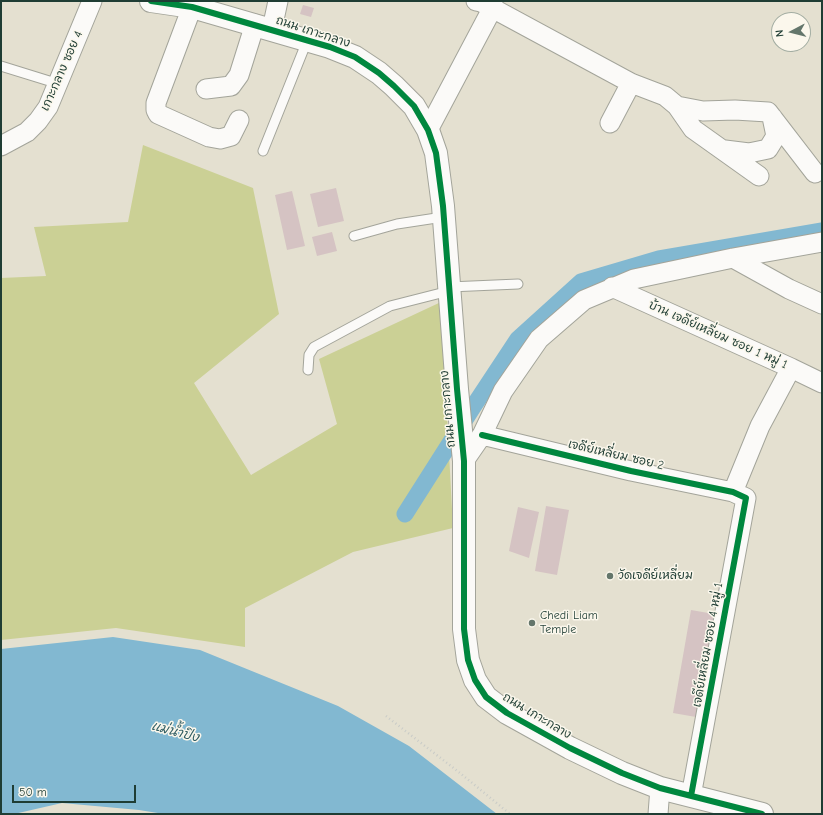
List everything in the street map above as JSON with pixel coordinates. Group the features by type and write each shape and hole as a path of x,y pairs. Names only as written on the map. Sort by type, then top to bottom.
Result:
{"street":[{"name":"เกาะกลาง ซอย 4","path":"1,146 27,132 38,121 48,107 59,84 92,1"},
{"name":"ถนน เกาะกลาง","path":"151,1 270,17 307,41 330,47 355,58 379,73 414,106 428,130 436,153 443,217 464,461 464,629 468,660 475,680 486,697 507,713 570,748 622,773 660,788 691,796 726,810 762,814"},
{"path":"428,130 487,4 631,83 665,96 677,106 693,128 759,176"},
{"path":"192,7 156,104 156,110 158,114 210,137 220,139 231,136 239,120"},
{"path":"206,89 231,86 239,75 270,17"},
{"path":"610,122 631,83"},
{"path":"677,106 703,112 735,110 768,112 815,173"},
{"path":"723,150 749,154 768,149 776,136 772,117"},
{"path":"464,461 482,435 503,391 539,339 584,300 634,279 732,258 822,242"},
{"path":"732,258 822,304"},
{"name":"บ้าน เจดีย์เหลี่ยม ซอย 1 หมู่ 1","path":"612,287 822,383"},
{"name":"เจดีย์เหลี่ยม ซอย 4 หมู่ 1","path":"691,796 740,495 760,426 791,368"},
{"name":"เจดีย์เหลี่ยม ซอย 2","path":"482,435 631,471 740,495"},
{"path":"658,814 660,788"}],"lane":[{"path":"263,151 307,41"},
{"path":"1,66 59,84"},
{"path":"354,236 397,224 443,217"},
{"path":"308,370 310,355 314,347 390,306 449,289 518,284"}],"path":[{"path":"386,716 510,814"}],"green space":[{"path":"143,145 253,188 279,314 194,383 251,475 337,424 319,359 441,302 453,528 353,552 245,608 245,647 116,628 1,640 1,278 46,276 34,227 128,222"}],"water":[{"name":"แม่น้ำปิง","path":"113,637 200,650 338,706 409,746 497,814 164,814 139,810 62,803 14,814 1,814 1,649"}],"building":[{"path":"303,5 314,8 311,17 300,14"},
{"path":"336,188 344,221 318,227 310,194"},
{"path":"292,191 305,246 287,250 275,195"},
{"path":"332,232 337,251 317,256 312,237"},
{"path":"546,506 569,510 557,575 535,571"},
{"path":"518,507 539,512 529,558 509,551"},
{"path":"691,610 714,614 696,717 673,713"}],"waterway":[{"path":"405,514 518,339 581,282 659,259 822,231"}],"cycle path":[{"path":"151,1 192,7 330,47 355,57 379,73 394,86 414,106 428,130 436,153 443,206 464,461 464,629 468,660 475,680 486,697 507,713 570,748 622,773 660,788 762,814"},
{"path":"482,435 631,471 733,492 746,498 691,796"}],"place":[{"name":"วัดเจดีย์เหลี่ยม","path":"610,576"},
{"name":"Chedi Liam Temple","path":"532,623"}]}
